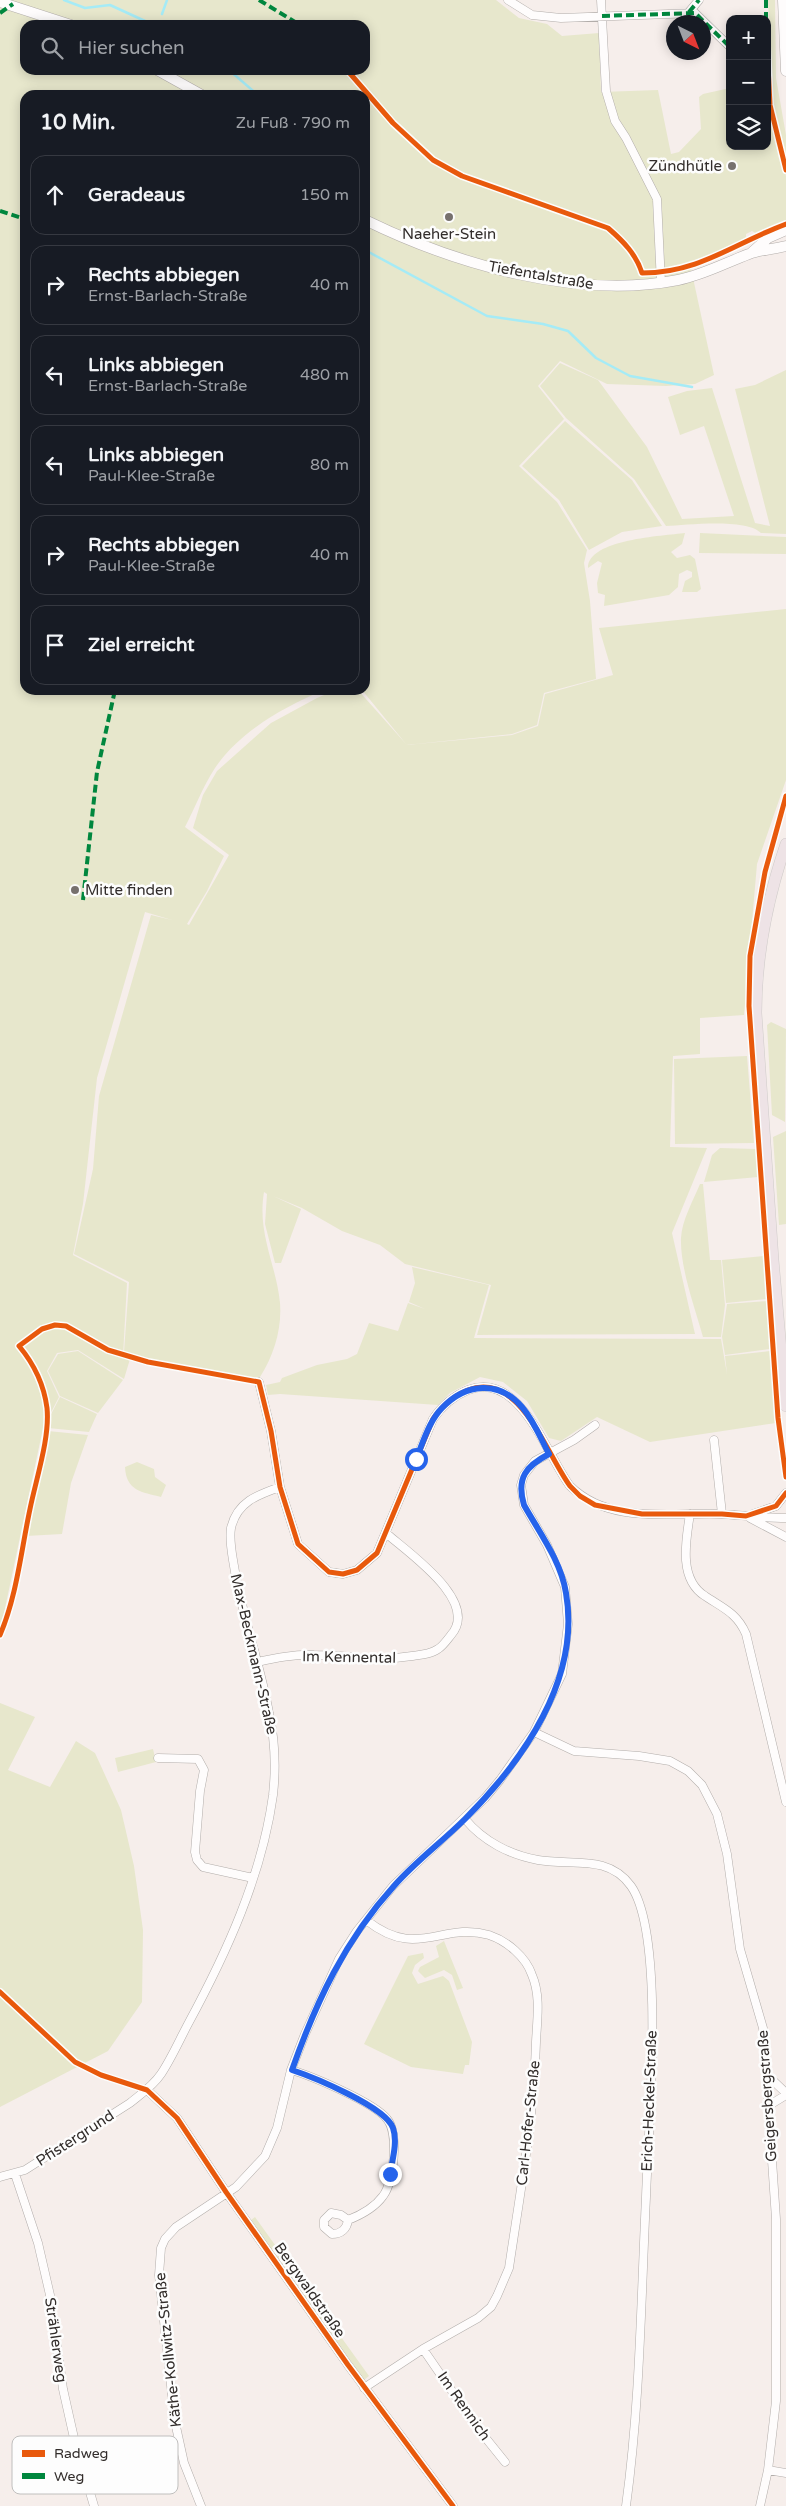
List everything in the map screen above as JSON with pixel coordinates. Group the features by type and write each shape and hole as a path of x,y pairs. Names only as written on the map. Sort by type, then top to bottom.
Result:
{"main road":[{"path":"786,844 773,882 756,979 773,1260 786,1406"}],"street":[{"path":"508,0 532,15 561,18 695,13 726,43"},
{"path":"602,0 606,90 615,121 626,138 657,199 662,283"},
{"path":"689,12 700,0"},
{"path":"783,0 786,71"},
{"path":"0,2 56,20"},
{"path":"166,75 193,90"},
{"name":"Tiefentalstraße","path":"370,222 430,249 506,271 588,285 662,283 700,274 751,253 786,246"},
{"name":"Tiefentalstraße","path":"751,253 768,238 786,230"},
{"path":"259,1382 280,1486 298,1544 329,1572 343,1574 357,1570 377,1552 387,1534 433,1419 441,1408 458,1394 476,1387 487,1387 505,1393 529,1416 549,1454 570,1486 580,1496 595,1505 642,1514 722,1514 786,1518"},
{"name":"Käthe-Kollwitz-Straße","path":"201,2506 184,2463 175,2422 160,2284 161,2248 170,2232 257,2167 270,2148 292,2070 324,1990 339,1959 366,1920 415,1864 465,1819 500,1780 534,1732 562,1674 568,1638 565,1587 547,1545 524,1505 521,1496 521,1485 529,1467 595,1425"},
{"path":"714,1440 722,1514"},
{"name":"Max-Beckmann-Straße","path":"147,2090 160,2074 205,1992 232,1932 253,1878 266,1831 275,1777 274,1743 258,1662 236,1576 231,1530 236,1514 245,1502 280,1486"},
{"path":"746,1516 776,1506 786,1493"},
{"path":"690,1514 686,1538 689,1576 702,1595 733,1612 746,1634 786,1802"},
{"path":"746,1516 786,1537"},
{"name":"Im Kennental","path":"258,1662 282,1657 315,1654 389,1660 429,1653 438,1649 459,1622 459,1611 454,1599 426,1568 387,1534"},
{"name":"Geigersbergstraße","path":"534,1732 574,1751 639,1756 670,1761 688,1771 702,1785 715,1807 722,1832 740,1950 763,2028 776,2219 776,2401 768,2470 760,2506"},
{"path":"158,1758 198,1759 204,1770 200,1791 195,1852 200,1865 203,1868 253,1878"},
{"name":"Erich-Heckel-Straße","path":"465,1819 473,1829 496,1845 513,1853 539,1860 592,1862 612,1868 631,1886 642,1914 648,1940 652,2012 650,2096 634,2442 626,2506"},
{"name":"Carl-Hofer-Straße","path":"364,2388 423,2349 465,2326 490,2307 502,2288 509,2268 530,2130 538,2003 532,1974 527,1964 507,1944 491,1936 469,1932 429,1939 402,1938 385,1932 366,1920"},
{"path":"292,2070 316,2078 371,2107 386,2116 393,2128 394,2152 386,2191 376,2203 348,2220"},
{"path":"766,2074 786,2094 768,2106"},
{"name":"Pfistergrund","path":"0,2177 16,2174 130,2103 147,2090"},
{"name":"Bergwaldstraße","path":"147,2090 177,2118 226,2192 364,2388 453,2506"},
{"name":"Strählerweg","path":"16,2174 38,2244 50,2296 62,2381 74,2436"},
{"name":"Im Rennich","path":"423,2349 476,2426 505,2462"},
{"path":"768,2470 786,2473"},
{"name":"Strählerweg","path":"90,2494 94,2506"}],"green space":[{"path":"0,0 496,0 519,18 547,24 562,36 599,33 601,92 658,90 671,154 679,152 701,129 699,97 703,94 726,89 726,150 771,150 771,121 786,176 786,221 757,234 752,231 746,234 746,240 690,264 714,375 695,384 666,386 607,384 560,361 538,386 564,419 519,466 557,502 587,550 584,563 590,601 596,679 544,693 537,725 512,734 406,745 512,735 538,726 545,694 613,675 599,628 786,609 786,780 757,864 744,1015 700,1018 700,1054 673,1056 670,1147 707,1148 672,1233 695,1334 477,1335 491,1285 405,1264 380,1245 342,1231 302,1208 273,1196 301,1209 281,1263 275,1263 265,1224 267,1194 264,1192 263,1221 278,1288 280,1322 276,1342 260,1377 251,1378 146,1359 124,1352 129,1282 74,1254 93,1169 99,1096 151,915 172,920 145,912 97,1078 83,1204 73,1255 127,1283 123,1356 130,1359 124,1379 78,1350 57,1353 47,1371 59,1397 43,1428 0,1632"},
{"path":"768,0 775,0 776,78 786,135 786,161 772,98 771,15 769,15"},
{"path":"560,363 598,380 647,447 682,519 734,516 704,426 680,435 668,397 687,391 712,388 755,523 770,526 735,389 755,385 786,370 786,534 761,533 743,525 730,524 666,526 634,479 566,418 540,386"},
{"path":"565,421 632,480 662,526 622,532 589,550 559,500 522,466"},
{"path":"685,533 682,544 671,552 677,558 690,555 695,559 701,589 697,592 682,592 685,581 692,577 692,572 687,570 679,574 678,587 669,595 604,606 605,595 598,593 597,583 602,563 598,561 588,568 591,558 613,545 628,541"},
{"path":"700,533 786,537 786,554 699,553"},
{"path":"771,1022 786,1029 785,1122 772,1115 767,1025"},
{"path":"747,1056 754,1143 675,1144 674,1059"},
{"path":"786,1131 786,1224 779,1225 773,1137"},
{"path":"720,1148 756,1149 758,1177 704,1182 712,1155"},
{"path":"700,1184 703,1184 710,1260 721,1260 725,1305 721,1337 703,1337 689,1288 681,1250 682,1231 686,1217"},
{"path":"764,1256 766,1299 726,1303 722,1260"},
{"path":"412,1267 489,1285 474,1338 721,1339 727,1374 725,1356 770,1351 776,1423 650,1442 597,1417 561,1441 549,1438 527,1401 503,1382 480,1377 450,1393 438,1405 280,1394 268,1395 266,1385 280,1382 282,1378 317,1365 347,1359 357,1354 369,1323 398,1331 408,1303 425,1309 409,1302 415,1283"},
{"path":"767,1301 770,1349 725,1355 722,1337 727,1304"},
{"path":"78,1351 123,1380 98,1413 60,1396 48,1371 58,1354"},
{"path":"60,1397 97,1414 89,1432 48,1428 48,1420"},
{"path":"48,1431 88,1435 71,1483 62,1534 26,1536"},
{"path":"137,1462 154,1469 155,1477 166,1485 161,1497 142,1492 128,1481 125,1467"},
{"path":"0,1703 35,1717 8,1770 50,1787 76,1741 95,1753 121,1810 134,1866 143,1930 142,2002 108,2051 0,2107"},
{"path":"153,1749 156,1762 118,1772 115,1758"},
{"path":"444,1941 463,1988 457,1990 452,1975 444,1970 425,1978 418,1971 420,1967 439,1957 436,1946"},
{"path":"423,1953 424,1958 415,1965 412,1973 418,1984 443,1976 449,1981 472,2042 469,2065 465,2065 463,2074 411,2067 364,2044 408,1956"},
{"path":"255,2217 369,2376 364,2380 251,2220"}],"waterway":[{"path":"64,0 85,8 110,5 143,20"},
{"path":"162,14 167,0"},
{"path":"235,75 252,90"},
{"path":"370,253 487,316 543,324 568,331 596,358 630,376 692,387"}],"marked path":[{"path":"259,0 292,20"},
{"path":"689,12 699,0"},
{"path":"766,0 766,15"},
{"path":"0,13 13,4"},
{"path":"602,16 695,13 726,43"},
{"path":"0,211 20,217"},
{"path":"83,900 97,772 114,695"}],"cycle path":[{"path":"768,60 770,105 786,170"},
{"path":"351,75 364,90"},
{"path":"370,96 393,123 433,160 462,176 608,228 628,248 642,273 662,272 699,263 786,224"},
{"path":"786,796 765,872 750,956 749,1006 778,1418 786,1477"},
{"path":"0,1635 15,1589 30,1509 45,1445 47,1420 46,1399 41,1383 34,1367 19,1346 42,1329 55,1325 66,1326 108,1350 148,1362 259,1382 271,1431 280,1487 298,1544 329,1572 343,1574 357,1570 377,1553 433,1419 448,1402 468,1390 486,1387 502,1392 517,1403 530,1418 570,1486 580,1496 595,1505 642,1514 722,1514 746,1516 776,1506 786,1493"},
{"path":"0,1992 75,2062 101,2075 147,2090 177,2118 226,2192 348,2365 453,2506"}],"place":[{"name":"Zündhütle","path":"732,166"},
{"name":"Naeher-Stein","path":"449,217"},
{"name":"Mitte finden","path":"75,890"}],"route":[{"path":"390,2174 394,2152 394,2137 393,2128 386,2116 316,2078 292,2070 324,1990 339,1959 357,1931 393,1886 485,1798 534,1732 562,1674 568,1638 566,1592 557,1566 521,1496 521,1485 529,1467 535,1461 549,1454 529,1416 521,1406 499,1389 476,1387 458,1394 441,1408 433,1419 416,1459"}]}
